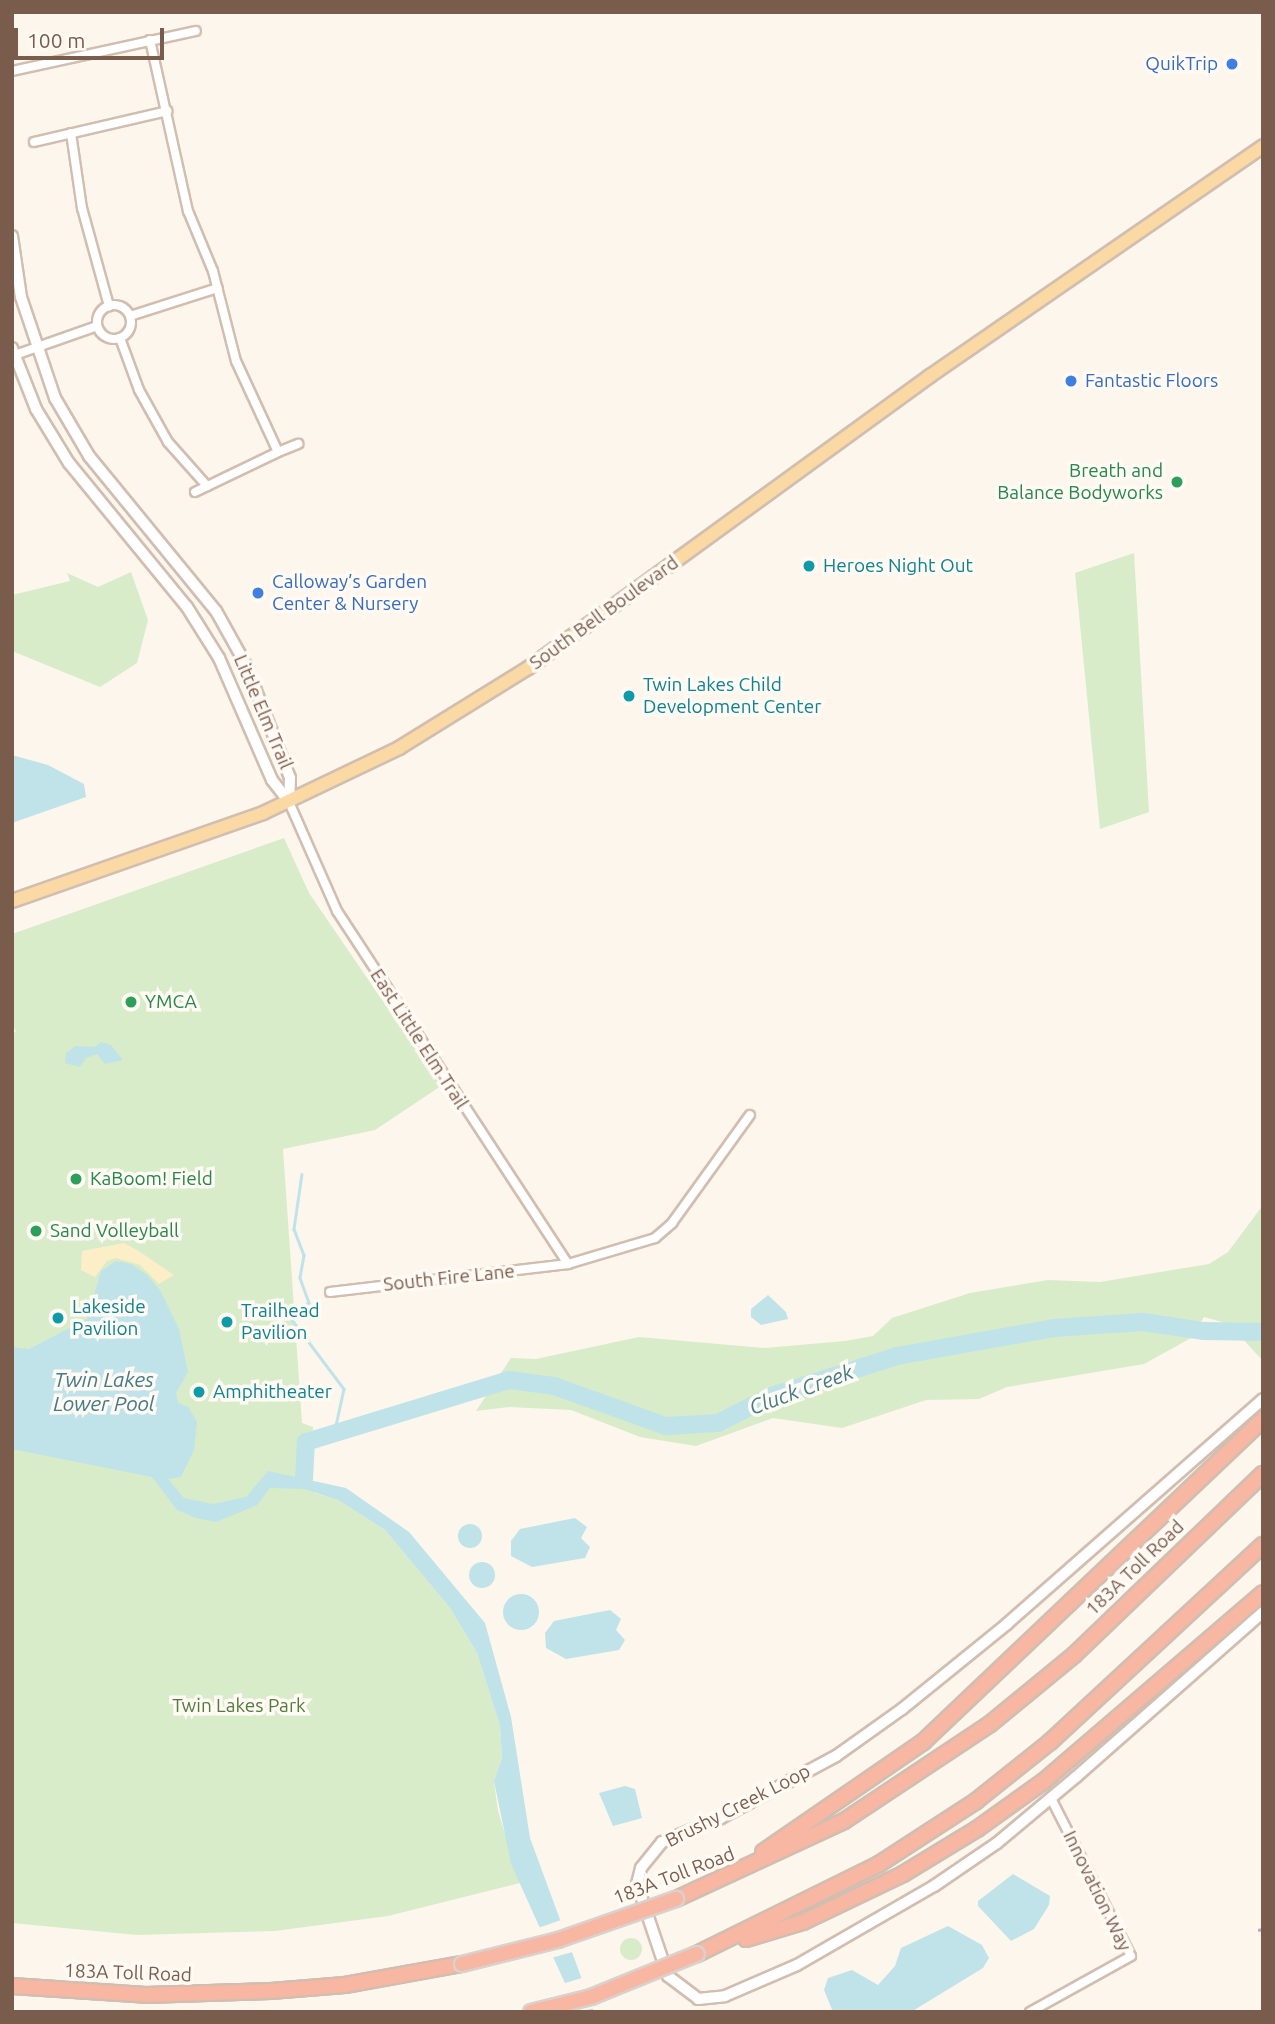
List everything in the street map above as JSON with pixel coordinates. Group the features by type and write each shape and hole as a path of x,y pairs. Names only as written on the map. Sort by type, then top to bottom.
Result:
{"highway":[{"path":"709,1888 923,1742 1263,1419"},
{"name":"183A Toll Road","path":"12,1986 146,1994 271,1991 345,1984 462,1964 558,1940 709,1888 844,1821 990,1724 1074,1655 1263,1474"},
{"path":"704,1952 879,1864 976,1801 1050,1742 1263,1545"},
{"path":"531,2012 591,1997 704,1952 803,1922 903,1874 977,1829 1044,1781 1263,1593"}],"main road":[{"name":"South Bell Boulevard","path":"12,901 289,802 399,748 528,668 930,376 1263,146"},
{"name":"Brushy Creek Loop","path":"1263,1399 1007,1625 902,1709 836,1756 721,1818 662,1842 641,1868 640,1900 674,1985 698,1999 726,1996 797,1965 934,1886 1051,1798 1263,1612"}],"street":[{"path":"12,71 196,31"},
{"path":"150,40 188,211 218,288 236,361 278,452"},
{"path":"34,142 167,111"},
{"path":"71,133 82,208 109,306"},
{"name":"Little Elm Trail","path":"12,236 35,349 55,398 89,456 216,611 246,665 290,778 289,802"},
{"path":"130,316 218,288"},
{"path":"109,306 123,308 130,316 130,327 120,338"},
{"path":"109,306 98,316 97,326 103,336 120,338"},
{"path":"13,353 35,349 97,326"},
{"path":"120,338 139,390 168,442 207,486"},
{"name":"Little Elm Trail","path":"13,353 36,409 69,463 187,607 219,658 272,780 289,802"},
{"path":"195,492 298,444"},
{"name":"East Little Elm Trail","path":"289,802 337,911 568,1264"},
{"name":"South Fire Lane","path":"330,1292 568,1264 655,1238 672,1223 750,1115"},
{"name":"Innovation Way","path":"1030,2012 1131,1956 1051,1798"}],"green space":[{"path":"1134,553 1149,812 1100,829 1075,573"},
{"path":"131,572 148,620 137,663 100,687 12,651 12,595 70,581 67,573 98,587"},
{"name":"Twin Lakes Park","path":"284,838 309,893 441,1086 375,1130 283,1149 302,1423 313,1427 309,1479 315,1493 338,1500 385,1530 450,1608 477,1653 500,1726 502,1758 494,1781 498,1811 520,1883 388,1916 275,1931 137,1935 12,1923 12,1033 16,1032 12,1023 12,934"},
{"path":"1263,1205 1263,1361 1229,1324 1204,1317 1191,1338 1144,1364 1007,1387 979,1399 926,1400 842,1428 773,1418 696,1446 640,1437 571,1410 509,1407 476,1411 511,1358 536,1359 639,1337 765,1348 845,1341 873,1336 892,1318 970,1293 1048,1280 1100,1282 1209,1264 1228,1252"},
{"path":"627,1938 635,1938 642,1945 642,1953 635,1960 627,1960 620,1953 620,1945"}],"sand":[{"path":"124,1243 174,1275 159,1284 140,1265 116,1258 107,1261 95,1277 81,1270 82,1251"}],"water":[{"path":"12,755 48,765 84,784 86,797 12,823"},
{"path":"101,1042 111,1045 123,1060 105,1064 97,1054 86,1058 80,1067 65,1063 66,1053 75,1046 95,1047"},
{"name":"Twin Lakes Lower Pool","path":"116,1261 131,1264 146,1274 160,1290 179,1329 188,1372 176,1393 178,1403 188,1407 197,1422 194,1450 181,1477 168,1479 184,1498 213,1504 246,1497 268,1471 346,1488 409,1532 485,1623 511,1717 530,1838 594,2012 578,2012 511,1864 494,1781 502,1758 500,1726 477,1653 450,1608 385,1530 338,1500 304,1489 270,1488 257,1505 216,1522 196,1518 177,1510 152,1477 12,1449 12,1347 29,1349 87,1319 101,1271"},
{"path":"768,1295 786,1312 788,1319 761,1325 751,1317 751,1309"},
{"path":"575,1518 587,1527 581,1538 590,1547 585,1558 532,1567 511,1556 511,1541 520,1529"},
{"path":"470,1524 479,1527 482,1536 479,1545 470,1548 461,1545 458,1536 461,1527"},
{"path":"482,1562 491,1566 495,1575 491,1584 482,1588 473,1584 469,1575 473,1566"},
{"path":"521,1594 534,1599 539,1612 534,1625 521,1630 508,1625 503,1612 508,1599"},
{"path":"610,1610 621,1619 616,1630 625,1640 619,1650 566,1659 546,1648 545,1633 554,1621"},
{"path":"625,1786 635,1789 642,1818 613,1826 599,1793"},
{"path":"1013,1874 1050,1896 1049,1905 1034,1929 1011,1941 978,1906 978,1901"},
{"path":"948,1926 982,1945 989,1958 983,1968 911,2012 833,2012 824,1990 828,1978 852,1970 878,1985 895,1966 901,1948"}],"pier":[{"path":"564,1919 576,1951 551,1958 538,1928"},
{"path":"585,1977 596,2008 574,2012 562,1984"}],"waterway":[{"path":"302,1174 294,1229 304,1255 300,1278 309,1303 292,1315 293,1321 344,1389 335,1430"},
{"name":"Cluck Creek","path":"304,1479 306,1442 509,1380 554,1386 666,1426 718,1423 771,1396 897,1356 1054,1328 1143,1322 1204,1331 1263,1332"}],"railway":[{"path":"1258,1930 1263,1929"}],"place":[{"name":"QuikTrip","path":"1232,64"},
{"name":"Fantastic Floors","path":"1071,381"},
{"name":"Breath and Balance Bodyworks","path":"1177,482"},
{"name":"Heroes Night Out","path":"809,566"},
{"name":"Calloway’s Garden Center & Nursery","path":"258,593"},
{"name":"Twin Lakes Child Development Center","path":"629,696"},
{"name":"YMCA","path":"131,1002"},
{"name":"KaBoom! Field","path":"76,1179"},
{"name":"Sand Volleyball","path":"36,1231"},
{"name":"Lakeside Pavilion","path":"58,1318"},
{"name":"Trailhead Pavilion","path":"227,1322"},
{"name":"Amphitheater","path":"199,1392"}]}
